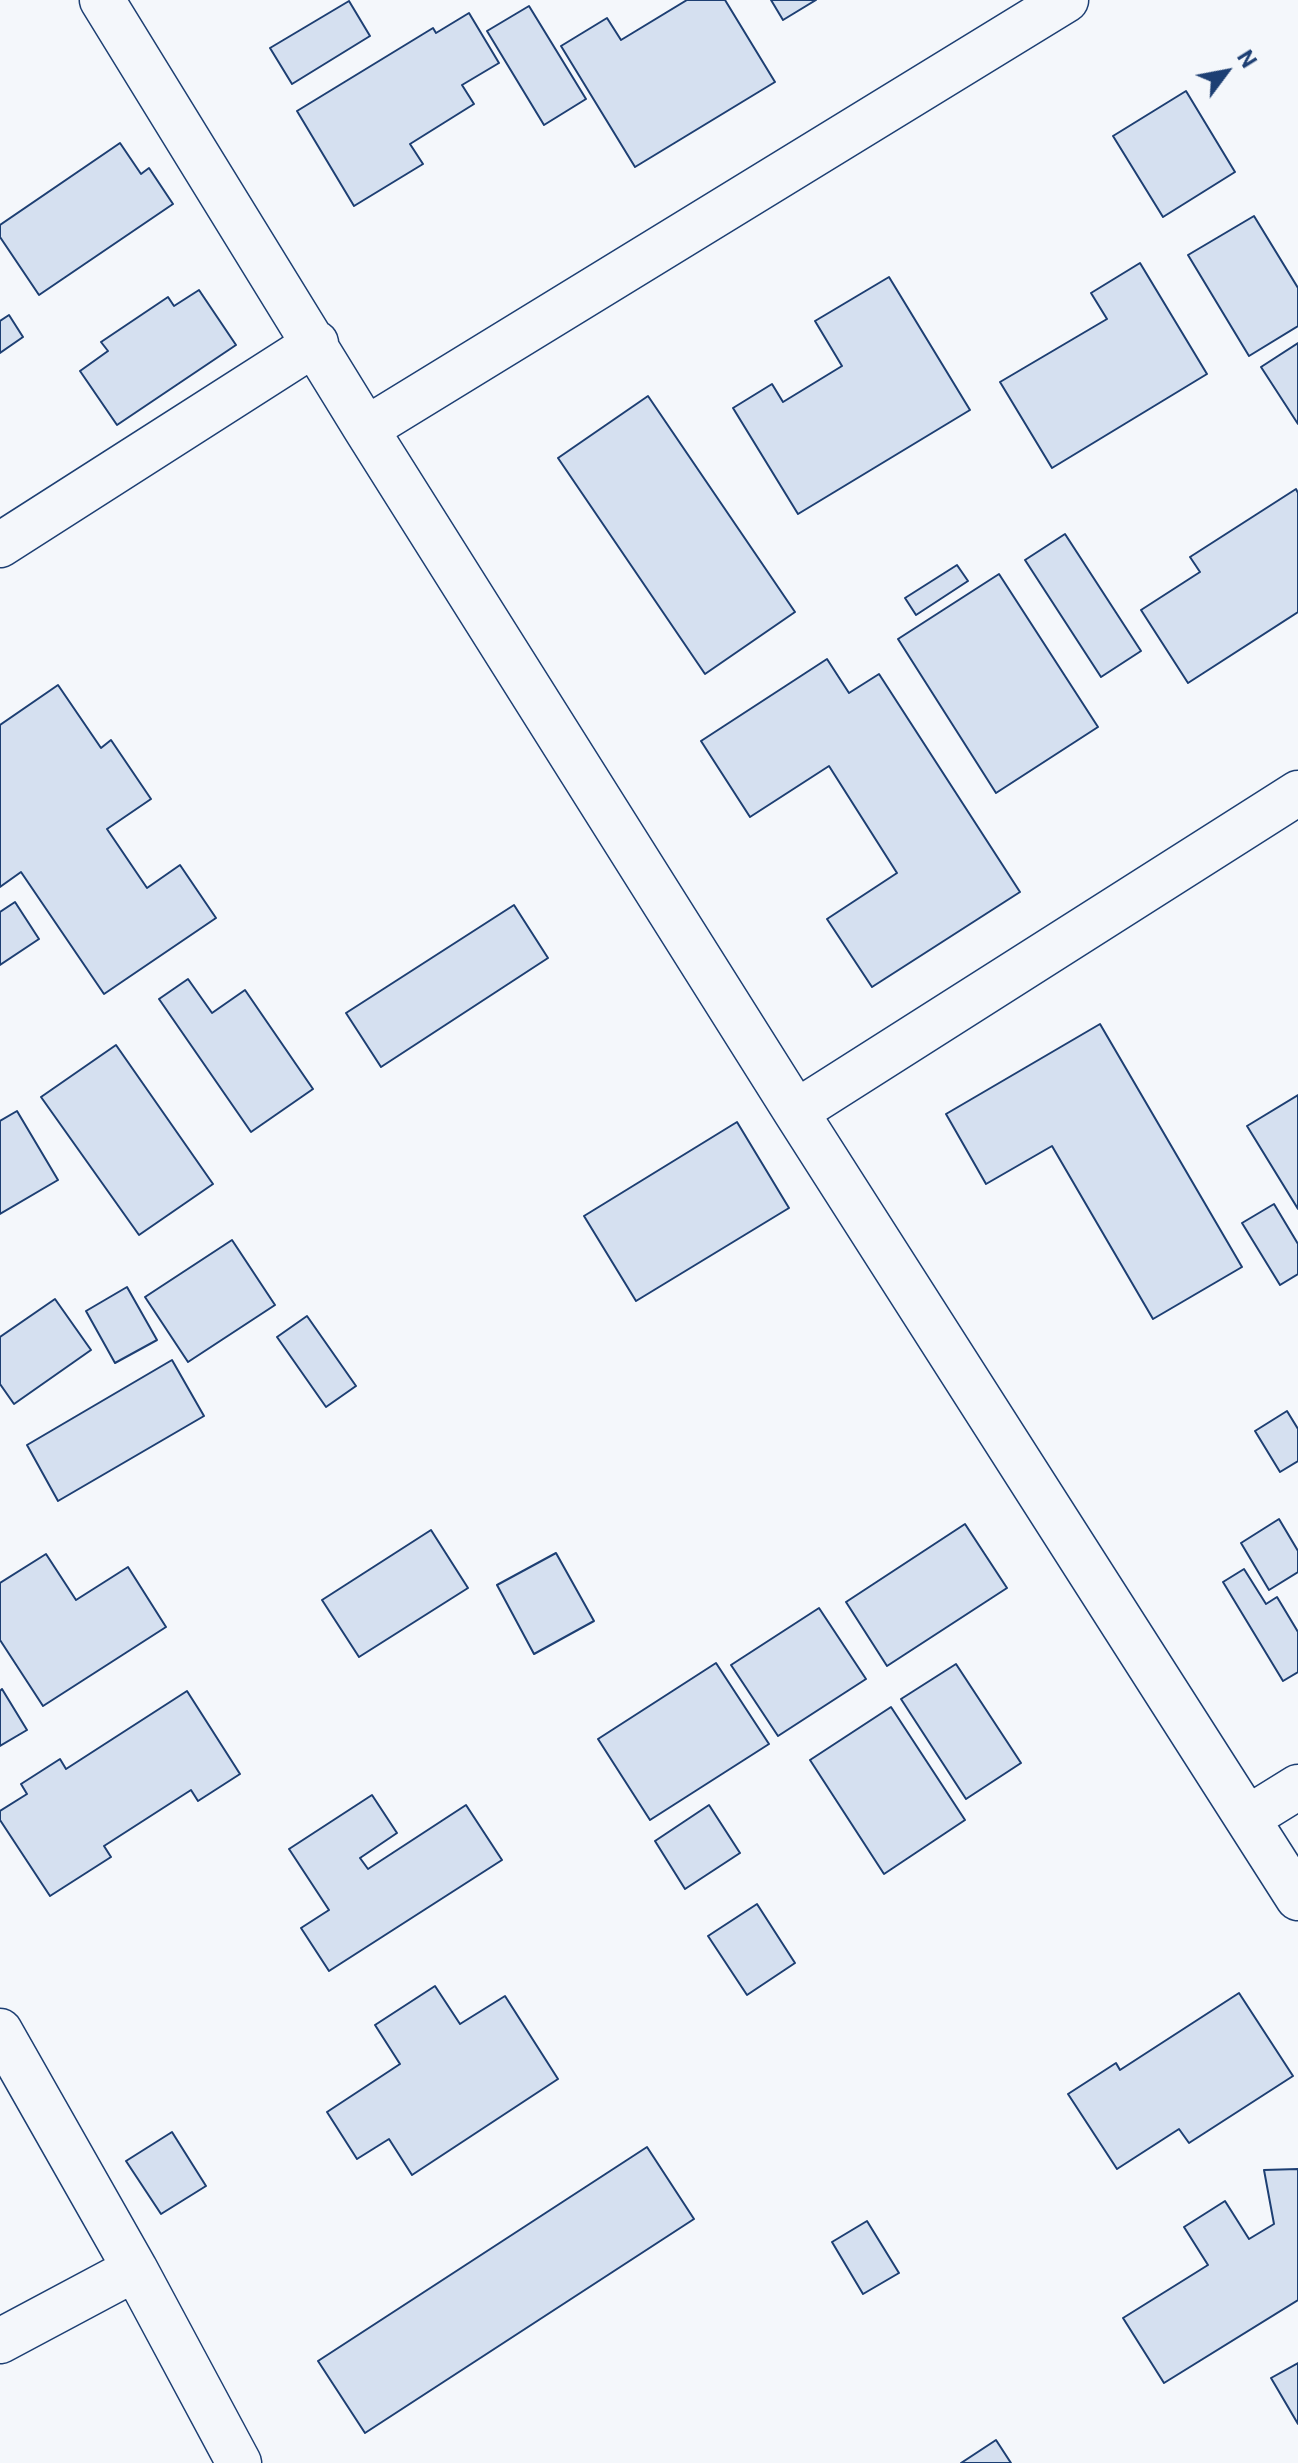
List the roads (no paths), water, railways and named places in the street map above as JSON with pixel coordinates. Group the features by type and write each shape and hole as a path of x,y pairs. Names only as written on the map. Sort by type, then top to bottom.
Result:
{"street":[{"path":"102,0 316,343 366,429 796,1112 1298,1898"},
{"path":"366,429 1066,0"},
{"path":"0,545 316,343"},
{"path":"796,1112 1298,793"},
{"path":"1248,1818 1298,1787"},
{"path":"0,2031 135,2269 239,2463"},
{"path":"0,2341 135,2269"}]}
